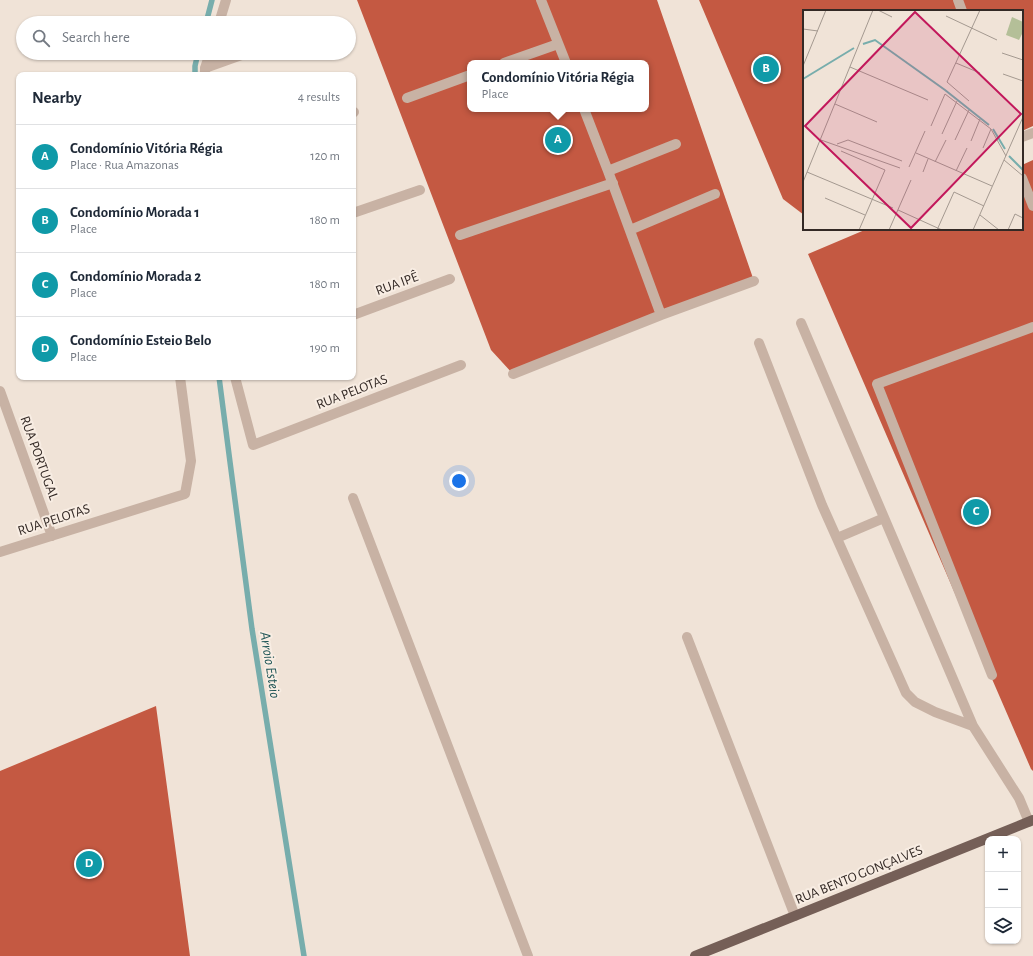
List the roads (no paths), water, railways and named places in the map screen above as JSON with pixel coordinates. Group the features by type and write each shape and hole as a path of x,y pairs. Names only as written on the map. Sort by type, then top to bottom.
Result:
{"main road":[{"name":"RUA BENTO GONÇALVES","path":"695,956 1031,821"}],"street":[{"path":"221,16 226,0"},
{"path":"541,0 565,60"},
{"path":"958,0 962,10"},
{"path":"513,60 558,44"},
{"path":"205,72 208,60"},
{"path":"205,72 232,60"},
{"path":"407,98 467,76"},
{"path":"585,112 613,183 661,315"},
{"path":"1023,137 1033,133"},
{"path":"608,171 676,144"},
{"path":"1023,181 1033,206"},
{"path":"460,235 613,183"},
{"path":"356,212 420,190"},
{"path":"630,230 715,194"},
{"name":"RUA IPÊ","path":"356,314 450,279"},
{"path":"513,374 661,315 754,281"},
{"path":"801,323 973,726 1019,798 1031,821"},
{"path":"992,675 877,384 1033,327"},
{"path":"759,343 822,505 906,694 915,702 935,712 973,726"},
{"name":"RUA PELOTAS","path":"236,380 253,445 461,366"},
{"name":"RUA PELOTAS","path":"0,552 185,494 191,461 180,380"},
{"name":"RUA PORTUGAL","path":"0,391 52,536"},
{"path":"353,498 528,956"},
{"path":"837,538 884,518"},
{"path":"687,636 795,916"}],"waterway":[{"name":"Arroio Esteio","path":"208,16 212,0"},
{"name":"Arroio Esteio","path":"195,72 196,60"},
{"name":"Arroio Esteio","path":"219,380 252,629 304,956"}],"place":[{"name":"Condomínio Morada 1","path":"766,69"},
{"name":"Condomínio Vitória Régia","path":"558,140"},
{"name":"Condomínio Morada 2","path":"976,512"},
{"name":"Condomínio Esteio Belo","path":"89,864"}]}
